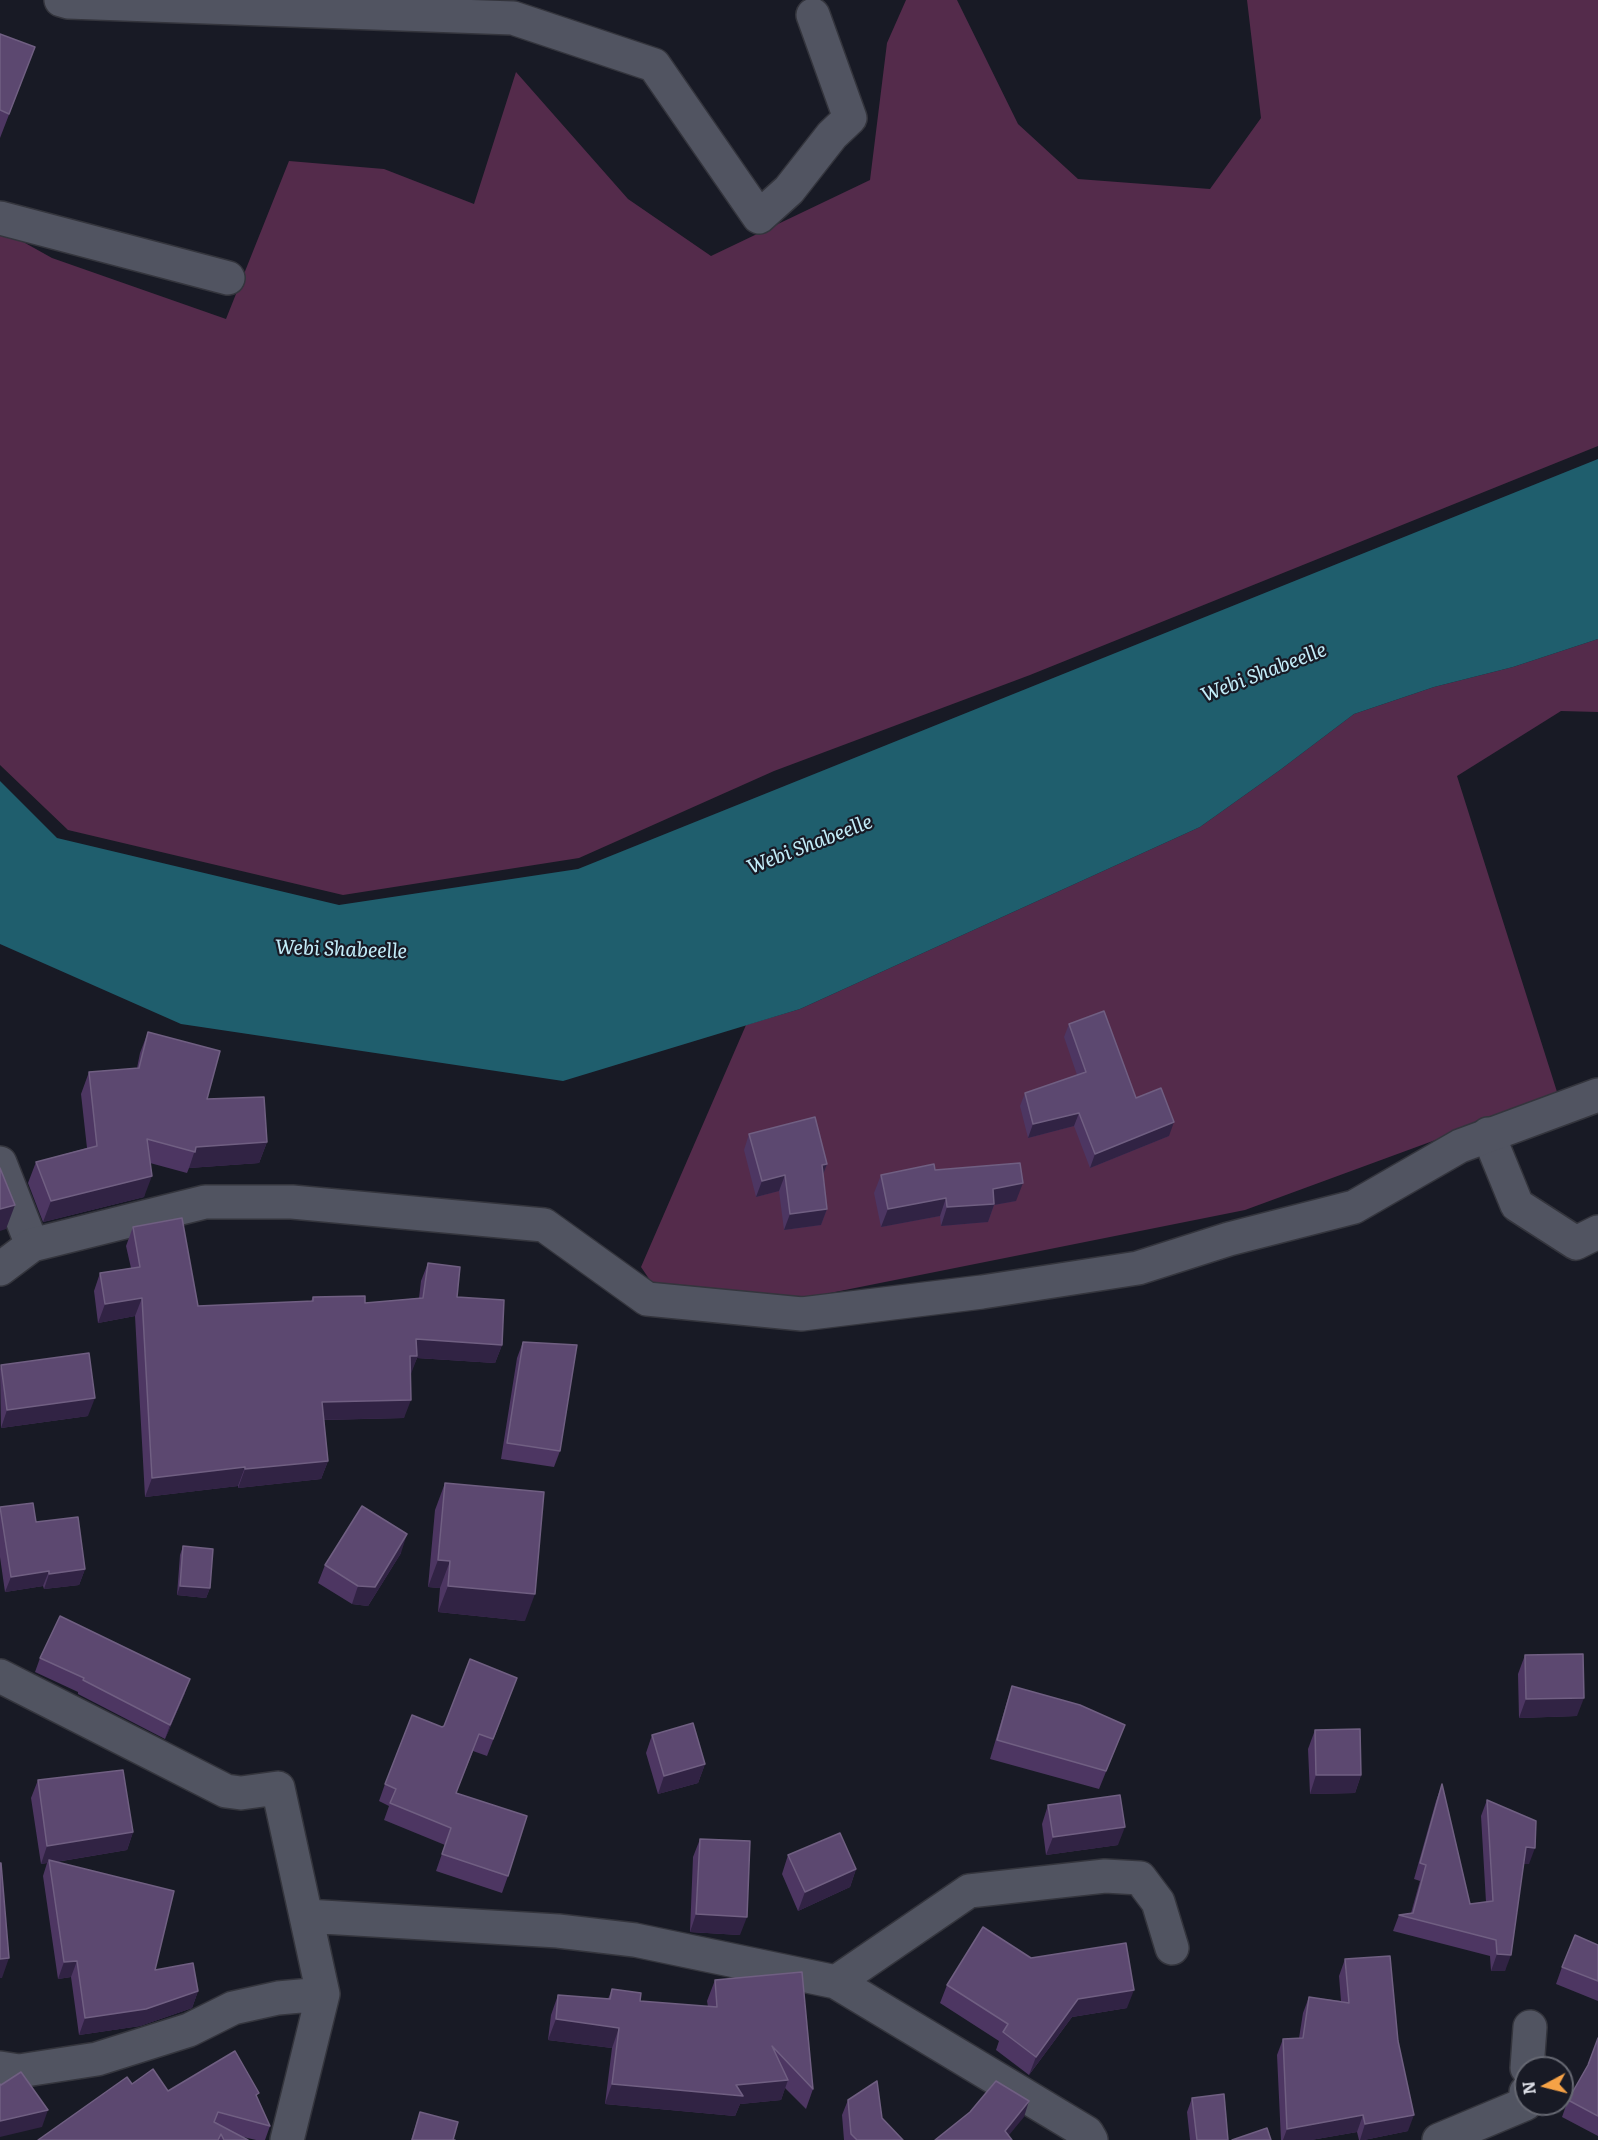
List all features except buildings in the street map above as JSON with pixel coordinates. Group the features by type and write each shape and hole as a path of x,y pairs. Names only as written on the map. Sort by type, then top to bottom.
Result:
{"street":[{"path":"66,1 513,18 654,64 759,217 789,190 832,135 850,118 813,15"},
{"path":"0,218 228,278"},
{"path":"0,1269 32,1245 205,1202 292,1202 544,1225 647,1299 802,1314 982,1292 1138,1268 1229,1239 1354,1206 1460,1146 1598,1095"},
{"path":"1488,1134 1517,1205 1576,1243 1598,1232"},
{"path":"0,1163 32,1245"},
{"path":"0,1676 226,1791 241,1793 278,1788 322,1994 286,2140"},
{"path":"836,1982 969,1891 1105,1876 1140,1878 1158,1902 1172,1948"},
{"path":"306,1916 558,1931 635,1940 836,1982 1085,2138"},
{"path":"0,2068 19,2071 97,2058 189,2030 232,2008 279,1998 322,1994"},
{"path":"1528,2056 1530,2027"},
{"path":"1439,2140 1514,2108"}],"shaded area":[{"path":"906,0 957,0 1018,124 1078,179 1210,189 1261,118 1247,0 1598,0 1598,446 1030,675 774,771 579,858 343,895 68,830 0,765 0,229 52,258 226,319 289,161 384,169 474,204 516,72 628,199 711,256 870,180 887,43"},
{"path":"1598,639 1598,712 1561,711 1457,776 1558,1095 1245,1210 790,1301 658,1292 641,1267 746,1025 800,1009 1200,827 1354,714 1434,687 1513,667"}],"water":[{"name":"Webi Shabeelle","path":"1598,459 1598,639 1513,667 1434,687 1354,714 1200,827 800,1009 563,1081 181,1024 0,944 0,781 57,838 339,905 578,869"}]}
